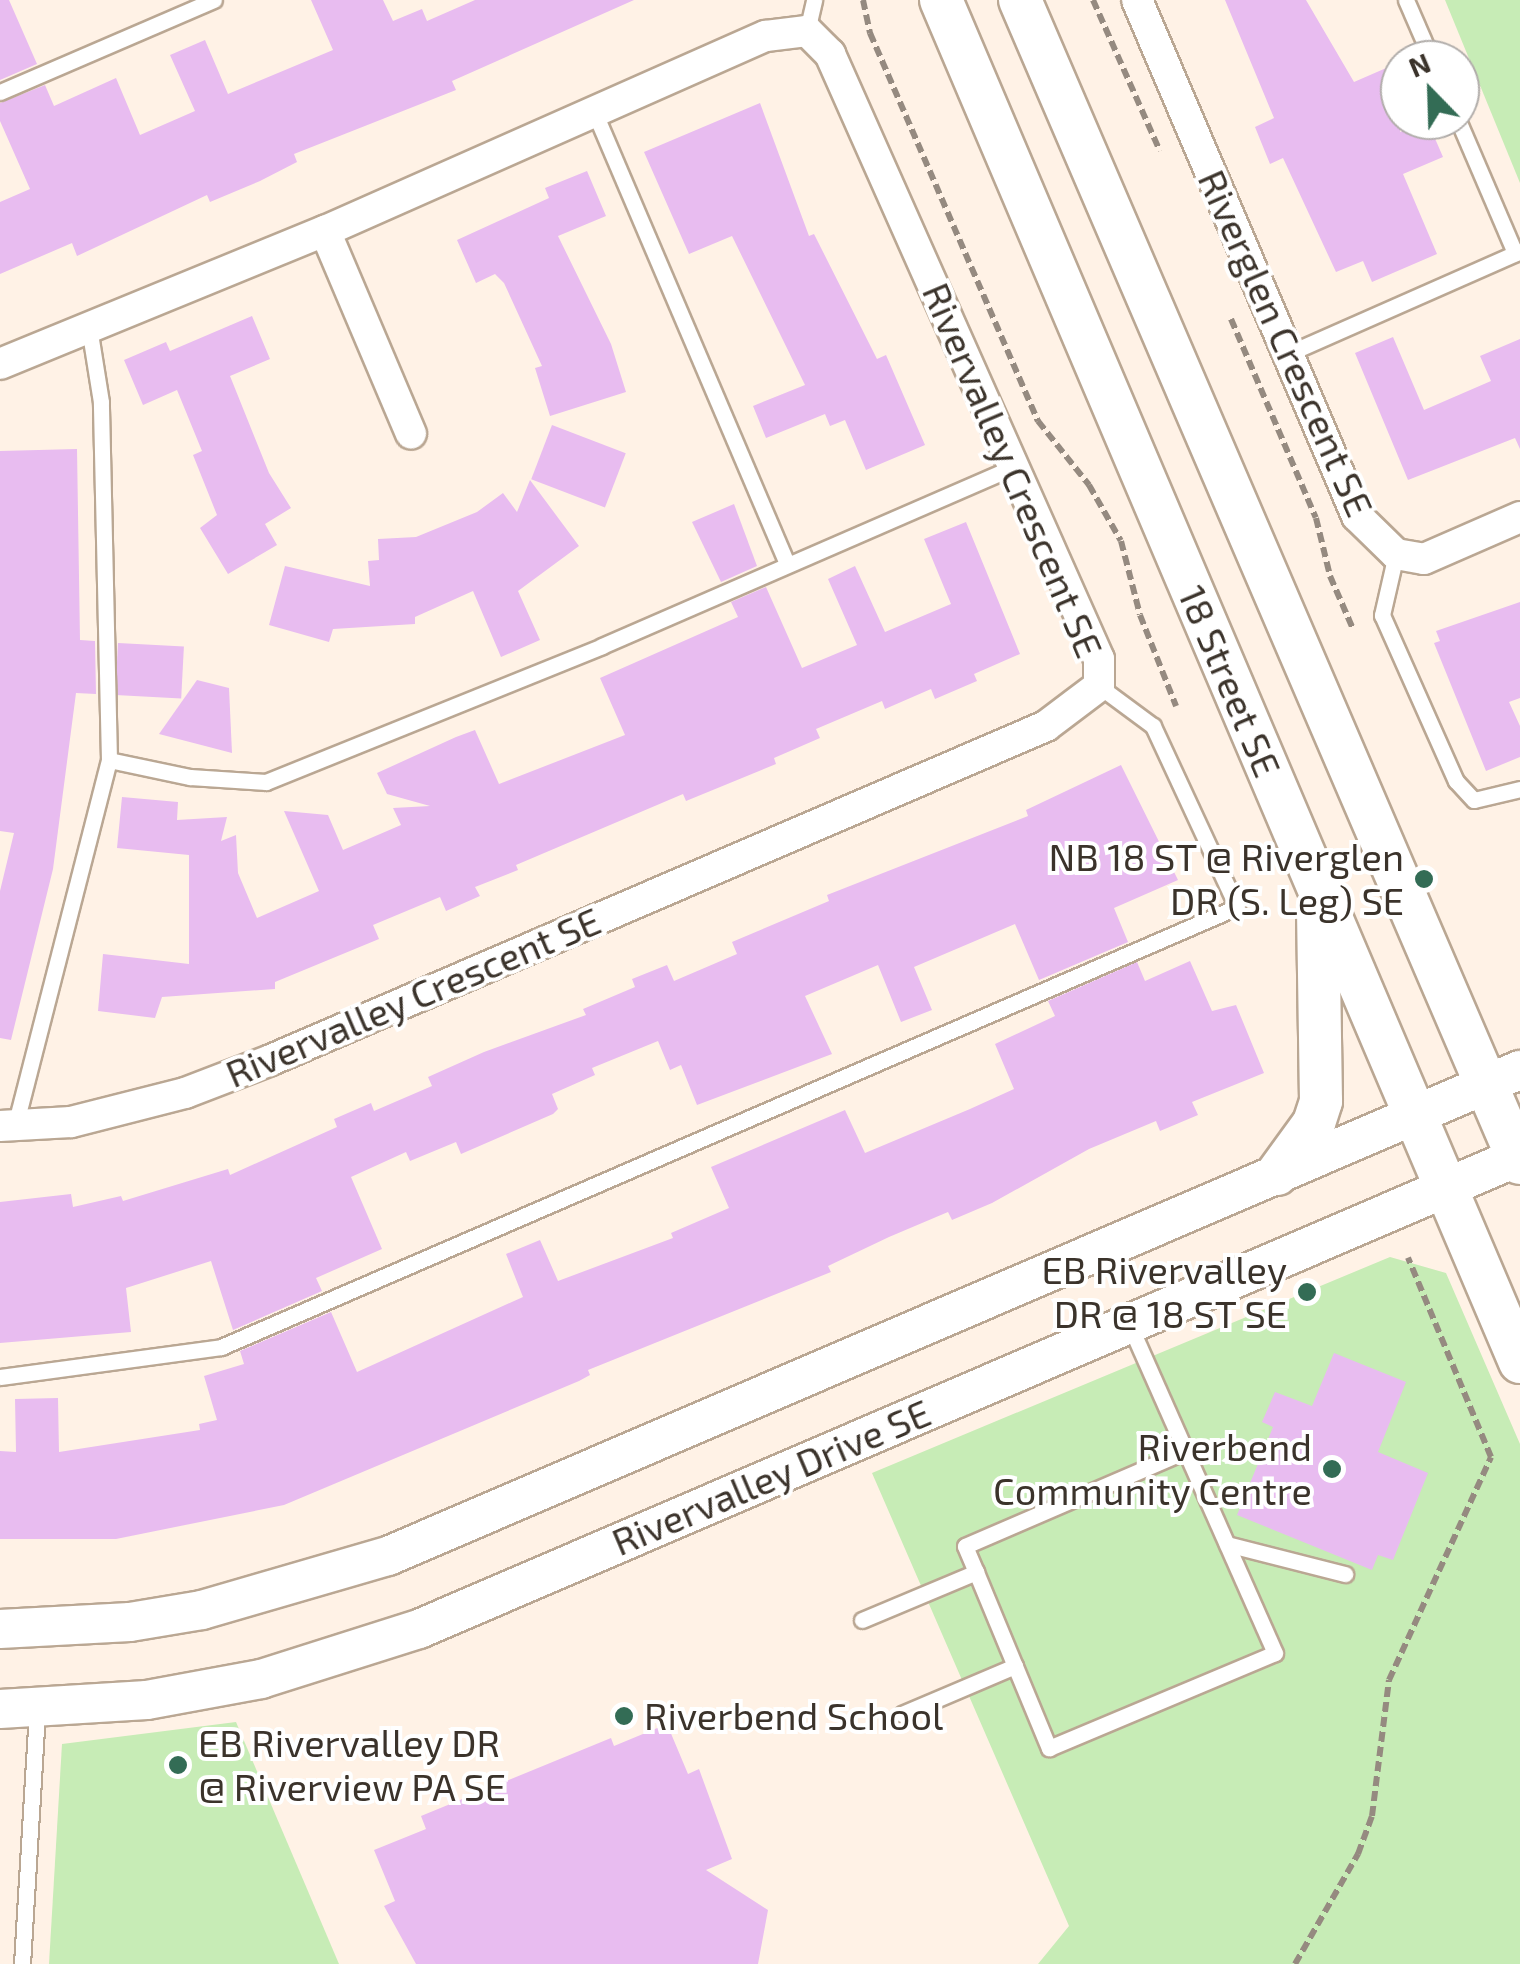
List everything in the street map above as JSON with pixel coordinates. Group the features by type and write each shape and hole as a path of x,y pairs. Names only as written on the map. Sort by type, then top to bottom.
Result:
{"main road":[{"name":"18 Street SE","path":"941,0 1520,1362"},
{"name":"18 Street SE","path":"1020,0 1503,1077 1519,1158"},
{"path":"1278,1174 1314,1123 1321,1101 1316,881"}],"street":[{"name":"Riverglen Crescent SE","path":"1137,0 1357,516 1396,554 1424,559 1520,516"},
{"path":"0,364 324,231 766,36 791,28 808,30"},
{"name":"Rivervalley Crescent SE","path":"8,1126 72,1122 185,1094 271,1060 1046,726 1099,686 1099,659 1087,624 1018,465 830,54 808,30"},
{"path":"324,231 411,434"},
{"name":"Rivervalley Drive SE","path":"0,1629 130,1622 202,1610 388,1556 1503,1077"},
{"name":"Rivervalley Drive SE","path":"18,1709 146,1700 260,1679 419,1630 1519,1158"}],"lane":[{"path":"0,92 214,0"},
{"path":"808,30 814,0"},
{"path":"1406,0 1423,40"},
{"path":"594,111 787,564"},
{"path":"1287,354 1517,252 1467,140"},
{"path":"8,1126 109,760 101,402 89,327"},
{"path":"109,760 190,777 266,782 394,734 1018,465"},
{"path":"1396,554 1382,615 1456,781 1474,800 1520,789"},
{"path":"0,1378 221,1346 1237,907 1153,726 1099,686"},
{"path":"1130,1324 1186,1451 1227,1544 1274,1653 1050,1748 965,1546 1186,1451"},
{"path":"1227,1544 1346,1574"},
{"path":"862,1620 976,1572"},
{"path":"902,1714 1015,1666"},
{"path":"18,1709 22,1964"}],"path":[{"path":"863,0 870,34 1038,421 1088,485 1120,542 1140,615 1176,706"},
{"path":"1093,0 1164,159"},
{"path":"1224,302 1316,518 1330,576 1353,629"},
{"path":"1295,1964 1372,1816 1390,1680 1490,1457 1408,1258"}],"green space":[{"path":"1445,0 1520,0 1520,183 1480,85 1480,40 1461,40"},
{"path":"1390,1257 1446,1273 1520,1444 1520,1964 1038,1964 1069,1926 872,1473"},
{"path":"236,1722 339,1964 49,1964 62,1744"}],"building":[{"path":"0,0 9,0 37,64 0,80"},
{"path":"311,0 383,0 393,21 422,9 427,21 475,0 634,0 452,81 456,90 294,154 297,162 260,181 210,202 207,195 77,256 72,243 0,274 0,202 30,189 0,121 0,103 45,85 54,106 116,78 140,135 195,111 170,55 205,40 228,94 333,50"},
{"path":"1225,0 1306,0 1354,82 1380,71 1380,140 1436,140 1443,157 1403,174 1437,254 1372,282 1363,261 1336,272 1283,158 1270,164 1255,127 1274,118"},
{"path":"760,103 809,236 814,234 877,359 886,355 925,445 866,470 845,420 830,426 825,414 766,438 753,406 805,385 732,236 689,254 644,152"},
{"path":"587,171 606,216 558,236 611,344 626,392 550,416 535,368 542,366 504,283 495,274 476,283 457,240 549,198 545,188"},
{"path":"252,316 270,359 230,376 269,473 291,508 265,524 277,545 228,574 200,528 217,515 193,455 202,451 177,390 143,405 124,360 166,342 170,351"},
{"path":"1393,337 1424,410 1491,381 1480,356 1520,339 1520,449 1515,438 1408,480 1355,353"},
{"path":"552,425 626,453 605,507 531,479"},
{"path":"77,449 80,640 95,641 96,694 76,693 53,869 11,1040 0,1038 0,891 14,833 0,831 0,451"},
{"path":"530,480 579,546 518,591 540,640 501,657 473,591 415,617 415,624 333,629 329,642 269,625 285,566 370,586 368,561 379,560 378,539 416,537 477,512 503,493 517,512"},
{"path":"734,504 757,566 721,582 692,522"},
{"path":"966,522 1020,654 974,674 977,681 935,699 931,689 885,709 882,701 816,729 820,738 774,758 776,764 686,801 683,794 516,865 518,870 475,887 480,896 446,911 440,897 373,925 379,939 275,982 275,989 162,997 155,1018 98,1011 103,954 189,964 189,855 117,848 122,797 178,802 177,820 227,817 221,841 236,835 238,873 257,918 319,891 284,811 328,815 343,850 401,825 393,808 430,806 387,794 377,773 456,737 475,730 499,784 625,735 600,678 738,617 731,602 766,587 802,668 857,645 828,579 855,566 885,632 951,604 924,539"},
{"path":"1520,602 1520,698 1509,702 1520,726 1520,757 1486,771 1434,643 1440,641 1436,631"},
{"path":"118,643 184,646 181,698 115,695"},
{"path":"197,680 229,688 232,753 159,734"},
{"path":"1121,765 1178,880 1114,908 1128,942 1039,980 1015,924 914,967 932,1010 901,1022 878,965 805,996 832,1054 697,1105 681,1065 670,1070 658,1041 592,1068 595,1075 552,1094 558,1109 553,1114 461,1154 456,1142 410,1161 406,1152 351,1177 382,1249 316,1278 322,1291 233,1330 211,1261 126,1288 131,1332 0,1343 0,1202 71,1194 73,1207 121,1196 123,1201 228,1169 230,1175 337,1127 334,1119 371,1103 374,1111 432,1086 428,1077 586,1015 583,1009 635,987 632,979 667,965 674,981 737,954 732,942 829,901 827,895 1028,816 1026,810"},
{"path":"1190,961 1212,1011 1236,1005 1264,1073 1192,1102 1198,1115 1160,1131 1156,1121 1089,1149 992,1203 952,1220 948,1212 889,1237 828,1266 831,1272 588,1370 590,1375 579,1381 284,1505 116,1539 0,1539 0,1451 16,1452 15,1399 58,1398 59,1452 200,1430 199,1424 217,1420 204,1376 244,1364 240,1351 331,1312 357,1372 523,1297 506,1254 540,1240 558,1281 673,1238 671,1233 729,1208 711,1167 845,1110 865,1153 970,1109 1014,1089 995,1044 1055,1016 1048,1001 1137,962 1145,981"},
{"path":"1334,1353 1406,1382 1378,1452 1428,1473 1393,1560 1378,1555 1372,1570 1237,1515 1273,1427 1262,1422 1275,1392 1312,1406"},
{"path":"667,1724 688,1774 699,1769 732,1859 706,1870 768,1910 758,1964 416,1964 384,1906 395,1901 374,1850 426,1829 421,1816 611,1738 614,1746"}],"place":[{"name":"NB 18 ST @ Riverglen DR (S. Leg) SE","path":"1424,879"},
{"name":"EB Rivervalley DR @ 18 ST SE","path":"1307,1292"},
{"name":"Riverbend Community Centre","path":"1332,1469"},
{"name":"Riverbend School","path":"624,1716"},
{"name":"EB Rivervalley DR @ Riverview PA SE","path":"178,1765"}]}
